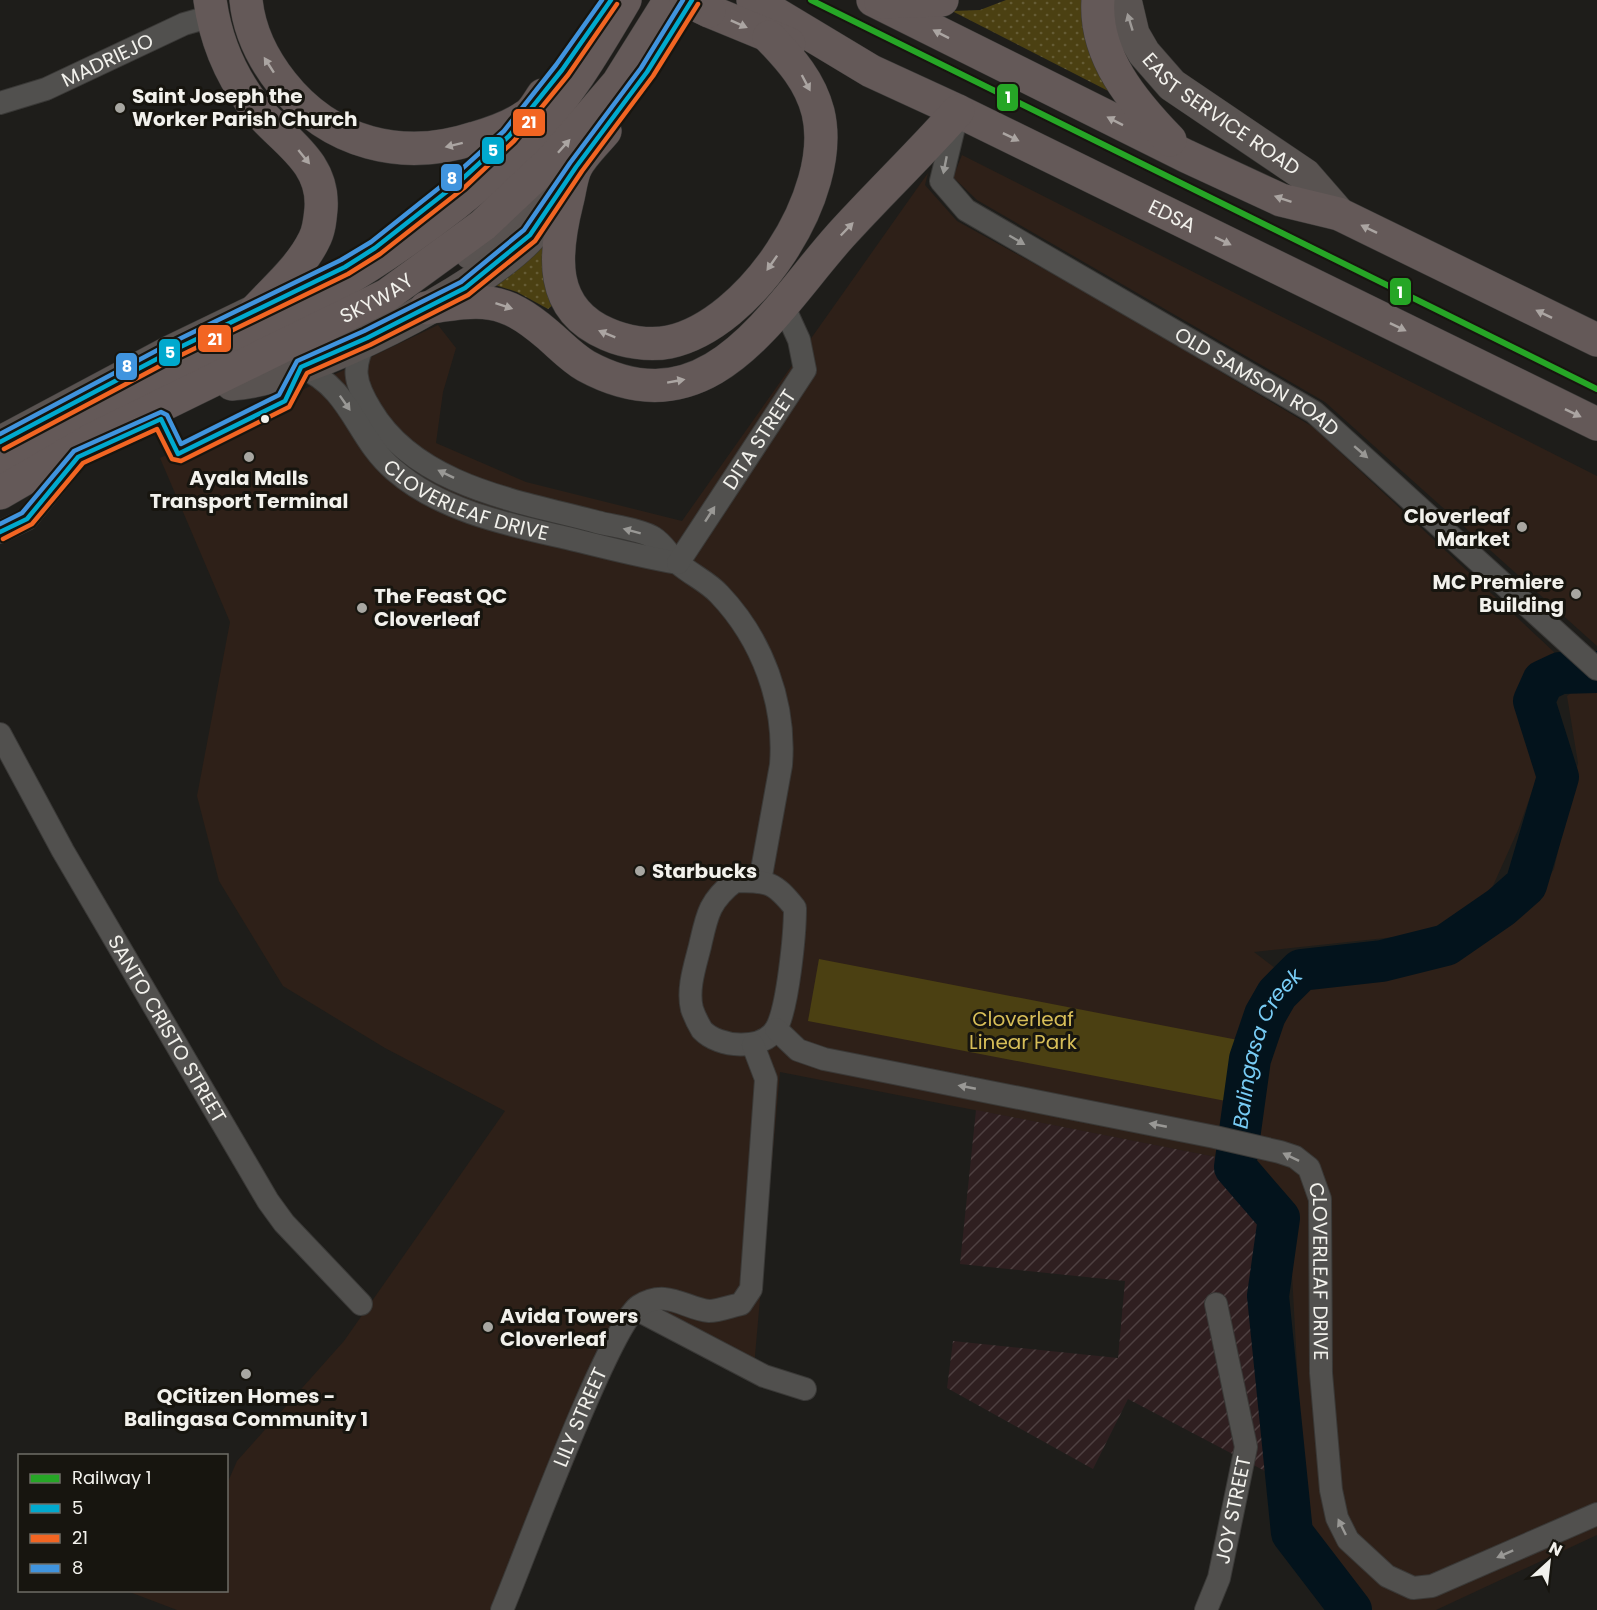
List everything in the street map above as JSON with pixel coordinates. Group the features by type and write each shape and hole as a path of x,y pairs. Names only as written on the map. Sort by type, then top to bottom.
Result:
{"highway":[{"path":"246,0 254,38 275,74 313,115 348,136 406,150 443,147 486,135 528,116 611,0"},
{"name":"SKYWAY","path":"0,460 232,342 372,265 463,200 524,143 562,99 625,0"},
{"name":"EDSA","path":"753,0 870,71 958,111 1597,424"},
{"path":"875,1 942,0"},
{"path":"1098,0 1099,24 1105,45 1125,88 1140,109 1186,156"},
{"path":"875,1 1186,156 1281,200 1339,214 1597,340"},
{"path":"770,37 792,60 813,97 821,130 817,169 802,214 776,258 752,288 720,317 678,339 650,343 610,336 597,330 576,313 562,290 557,263 561,230 576,167 647,72 688,4 770,37 870,71"},
{"name":"SKYWAY","path":"0,493 93,440 387,295 483,225 552,160 688,4"},
{"path":"211,8 222,48 244,91 259,112 301,152 319,183 322,199 320,221 314,239 302,259 255,311"},
{"path":"429,307 478,302 506,305 527,318 586,366 613,377 655,384 696,377 713,370 745,347 784,307 842,234 958,111"}],"main road":[{"name":"EAST SERVICE ROAD","path":"1125,0 1133,34 1144,53 1172,85 1305,176 1339,214"},
{"path":"0,442 170,352 345,267 375,248 475,168 528,116"},
{"path":"0,499 78,457 232,384 248,370 393,305 450,268 519,216 576,167"},
{"path":"232,384 249,383 301,367 367,338 465,288 530,235 576,167"},
{"path":"429,307 450,268"},
{"path":"393,305 429,307"}],"street":[{"name":"MADRIEJO","path":"0,103 46,89 184,24 211,8"},
{"name":"OLD SAMSON ROAD","path":"958,111 941,181 966,210 1314,412 1597,669"},
{"name":"DITA STREET","path":"678,563 805,369 799,340 784,307"},
{"name":"CLOVERLEAF DRIVE","path":"367,338 355,367 361,393 376,420 401,448 440,472 483,491 654,537 678,563 718,592 737,615 769,675 779,709 781,765 760,881"},
{"name":"CLOVERLEAF DRIVE","path":"301,367 333,386 394,470 427,491 477,517 678,563"},
{"path":"0,532 27,519 78,457"},
{"name":"SANTO CRISTO STREET","path":"0,734 63,851 268,1201 284,1223 361,1304"},
{"path":"735,881 760,881 779,888 795,908 784,1008 776,1029 768,1037 753,1045 730,1043 702,1030 692,1009 691,985 707,912 718,894 735,881"},
{"name":"CLOVERLEAF DRIVE","path":"776,1029 798,1050 824,1059 1256,1146 1295,1157 1309,1168 1320,1199 1321,1373 1331,1490 1337,1518 1348,1540 1393,1580 1413,1588 1432,1586 1597,1514"},
{"path":"636,1309 656,1299 679,1300 709,1311 741,1304 751,1290 766,1079 753,1045"},
{"name":"JOY STREET","path":"1206,1610 1219,1578 1246,1447 1216,1304"},
{"path":"636,1309 764,1376 806,1389"},
{"name":"LILY STREET","path":"502,1610 601,1370 626,1321 636,1309"}],"shaded area":[{"path":"962,155 1597,476 1597,646 1325,402 977,200 953,177"},
{"path":"928,173 925,185 957,221 1109,305 1313,427 1554,652 1536,700 1528,745 1539,772 1518,830 1488,897 1423,934 1254,952 1296,984 1449,949 1527,912 1554,869 1578,763 1567,696 1587,681 1597,687 1597,1535 1436,1610 1364,1610 1306,1532 1288,1200 1261,1166 780,1072 754,1367 627,1301 598,1355 535,1495 491,1610 177,1610 130,1592 228,1592 228,1482 237,1461 344,1341 505,1111 385,1048 283,986 219,881 197,796 230,622 160,458 438,325 456,348 443,392 436,443 526,482 682,521"},
{"path":"976,1110 1221,1158 1267,1217 1278,1478 1128,1399 1093,1469 947,1388 953,1341 1118,1358 1125,1281 960,1264"}],"green space":[{"path":"1006,0 1088,0 1120,97 952,11 980,10"},
{"path":"544,240 554,304 548,309 517,292 492,284"},
{"name":"Cloverleaf Linear Park","path":"819,959 1238,1040 1226,1101 808,1021"}],"waterway":[{"name":"Balingasa Creek","path":"1351,1610 1292,1533 1268,1296 1279,1218 1235,1167 1250,1059 1265,1015 1277,994 1301,970 1382,961 1446,945 1501,907 1526,885 1558,777 1534,701 1543,681 1560,673 1597,672"}],"rail line":[{"name":"1","path":"811,0 1597,389"}],"transit line":[{"name":"8","path":"0,434 167,345 341,260 371,242 454,176 504,131 556,65 602,0"},
{"name":"5","path":"0,442 170,352 345,267 375,248 459,182 509,136 562,70 611,0"},
{"name":"8","path":"0,524 22,513 74,451 161,412 167,415 181,444 279,395 297,361 364,331 461,282 524,230 570,163 641,68 683,0"},
{"name":"5","path":"0,532 27,519 78,457 161,419 178,454 285,401 301,367 367,338 465,288 530,235 576,167 647,72 692,0"},
{"name":"21","path":"4,449 173,359 348,274 380,254 464,188 514,141 568,75 617,4"},
{"name":"21","path":"3,539 32,524 83,463 157,429 172,459 181,461 289,407 307,373 370,345 468,295 535,241 582,171 653,76 698,4"}],"place":[{"name":"Saint Joseph the Worker Parish Church","path":"120,108"},
{"name":"Ayala Malls Transport Terminal","path":"249,457"},
{"name":"Cloverleaf Market","path":"1522,527"},
{"name":"MC Premiere Building","path":"1576,594"},
{"name":"The Feast QC Cloverleaf","path":"362,608"},
{"name":"Starbucks","path":"640,871"},
{"name":"Avida Towers Cloverleaf","path":"488,1327"},
{"name":"QCitizen Homes - Balingasa Community 1","path":"246,1374"}]}
